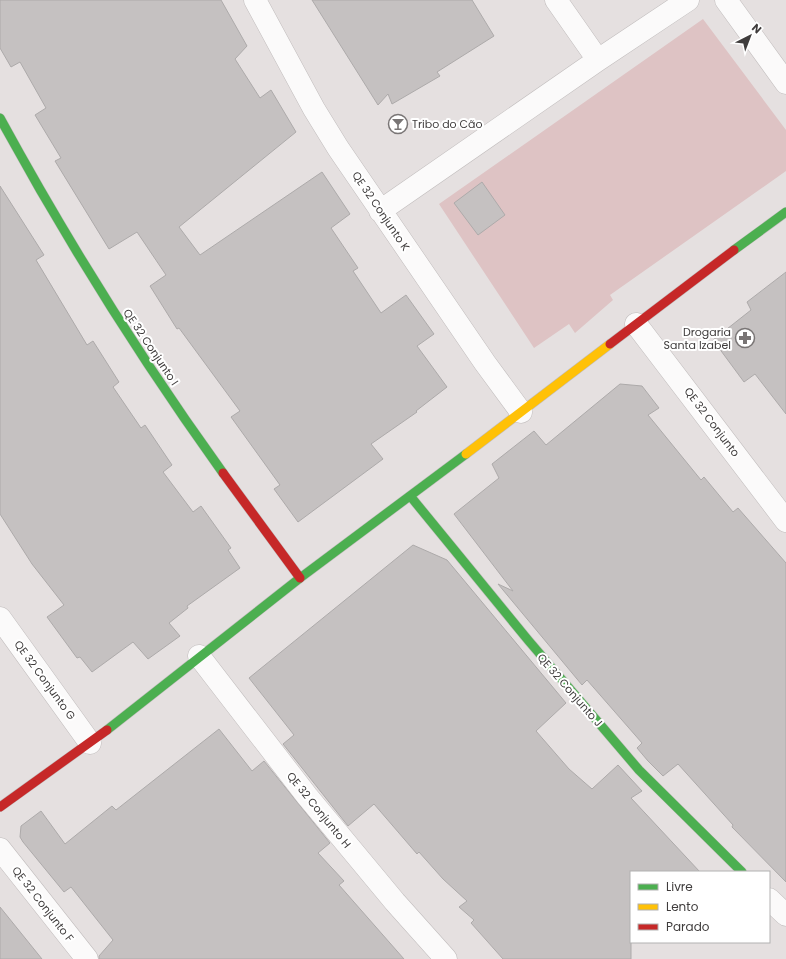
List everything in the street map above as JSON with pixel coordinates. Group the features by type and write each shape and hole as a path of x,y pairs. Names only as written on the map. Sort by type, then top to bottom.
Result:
{"street":[{"name":"QE 32 Conjunto K","path":"255,0 314,109 380,211 484,363 521,412"},
{"path":"556,0 598,60"},
{"path":"380,211 598,60 688,0"},
{"path":"726,0 786,83"},
{"name":"QE 32 Conjunto I","path":"0,118 28,169 115,315 186,421 300,578"},
{"path":"0,807 90,743 300,578 411,497 636,324 786,212"},
{"name":"QE 32 Conjunto","path":"636,324 786,521"},
{"name":"QE 32 Conjunto J","path":"411,497 528,640 639,770 741,871"},
{"name":"QE 32 Conjunto G","path":"0,618 90,743"},
{"name":"QE 32 Conjunto H","path":"199,656 307,796 395,902 446,959"},
{"name":"QE 32 Conjunto F","path":"0,849 87,959"},
{"path":"770,899 786,915"}],"shaded area":[{"path":"703,19 786,130 786,171 610,295 613,300 575,333 569,324 534,348 439,204"}],"building":[{"path":"0,0 221,0 247,46 235,59 260,98 271,90 296,132 179,227 200,255 322,172 350,214 331,228 358,268 353,271 381,313 406,295 434,334 417,346 447,387 416,411 417,412 371,444 383,459 298,522 274,489 280,485 231,417 240,411 179,328 177,329 150,286 166,275 137,232 109,249 55,161 61,158 35,115 46,108 20,62 11,67 0,48"},
{"path":"312,0 472,0 494,36 437,72 440,76 392,104 388,94 378,105"},
{"path":"482,182 505,215 478,235 454,203"},
{"path":"0,186 44,255 36,260 87,345 93,341 119,382 113,387 141,428 145,425 172,465 163,472 193,512 201,506 231,548 228,550 240,568 187,606 188,608 169,623 180,636 148,659 133,642 92,672 80,657 77,658 47,617 64,605 32,564 0,514"},
{"path":"786,272 786,414 755,374 744,382 713,340 751,310 747,302"},
{"path":"620,384 642,386 659,408 648,415 701,480 704,477 733,512 738,508 786,563 786,882 732,827 733,825 678,764 663,776 648,761 637,748 642,743 587,680 582,685 498,584 513,591 454,514 499,478 492,464 534,431 546,445"},
{"path":"413,545 447,560 566,703 536,731 569,769 592,789 618,765 642,791 631,798 699,871 630,871 631,959 503,959 471,923 474,920 459,907 467,901 443,879 419,852 417,854 374,804 348,826 283,744 294,735 249,678"},
{"path":"219,729 252,771 264,761 330,843 318,853 344,881 339,885 404,959 99,959 99,956 113,940 71,887 64,892 23,842 20,837 21,826 41,811 65,844 112,806 116,810"},
{"path":"0,907 42,959 0,959"}],"traffic: fast":[{"path":"0,118 25,164 106,299 163,387 223,473"},
{"path":"734,250 786,212"},
{"path":"107,730 300,578 466,454"},
{"path":"411,497 528,640 639,770 741,871"}],"traffic: slow":[{"path":"466,454 610,344"}],"traffic: jam":[{"path":"610,344 734,250"},
{"path":"223,473 300,578"},
{"path":"0,807 107,730"}],"place":[{"name":"Tribo do Cão","path":"398,124"},
{"name":"Drogaria Santa Izabel","path":"745,338"}]}
